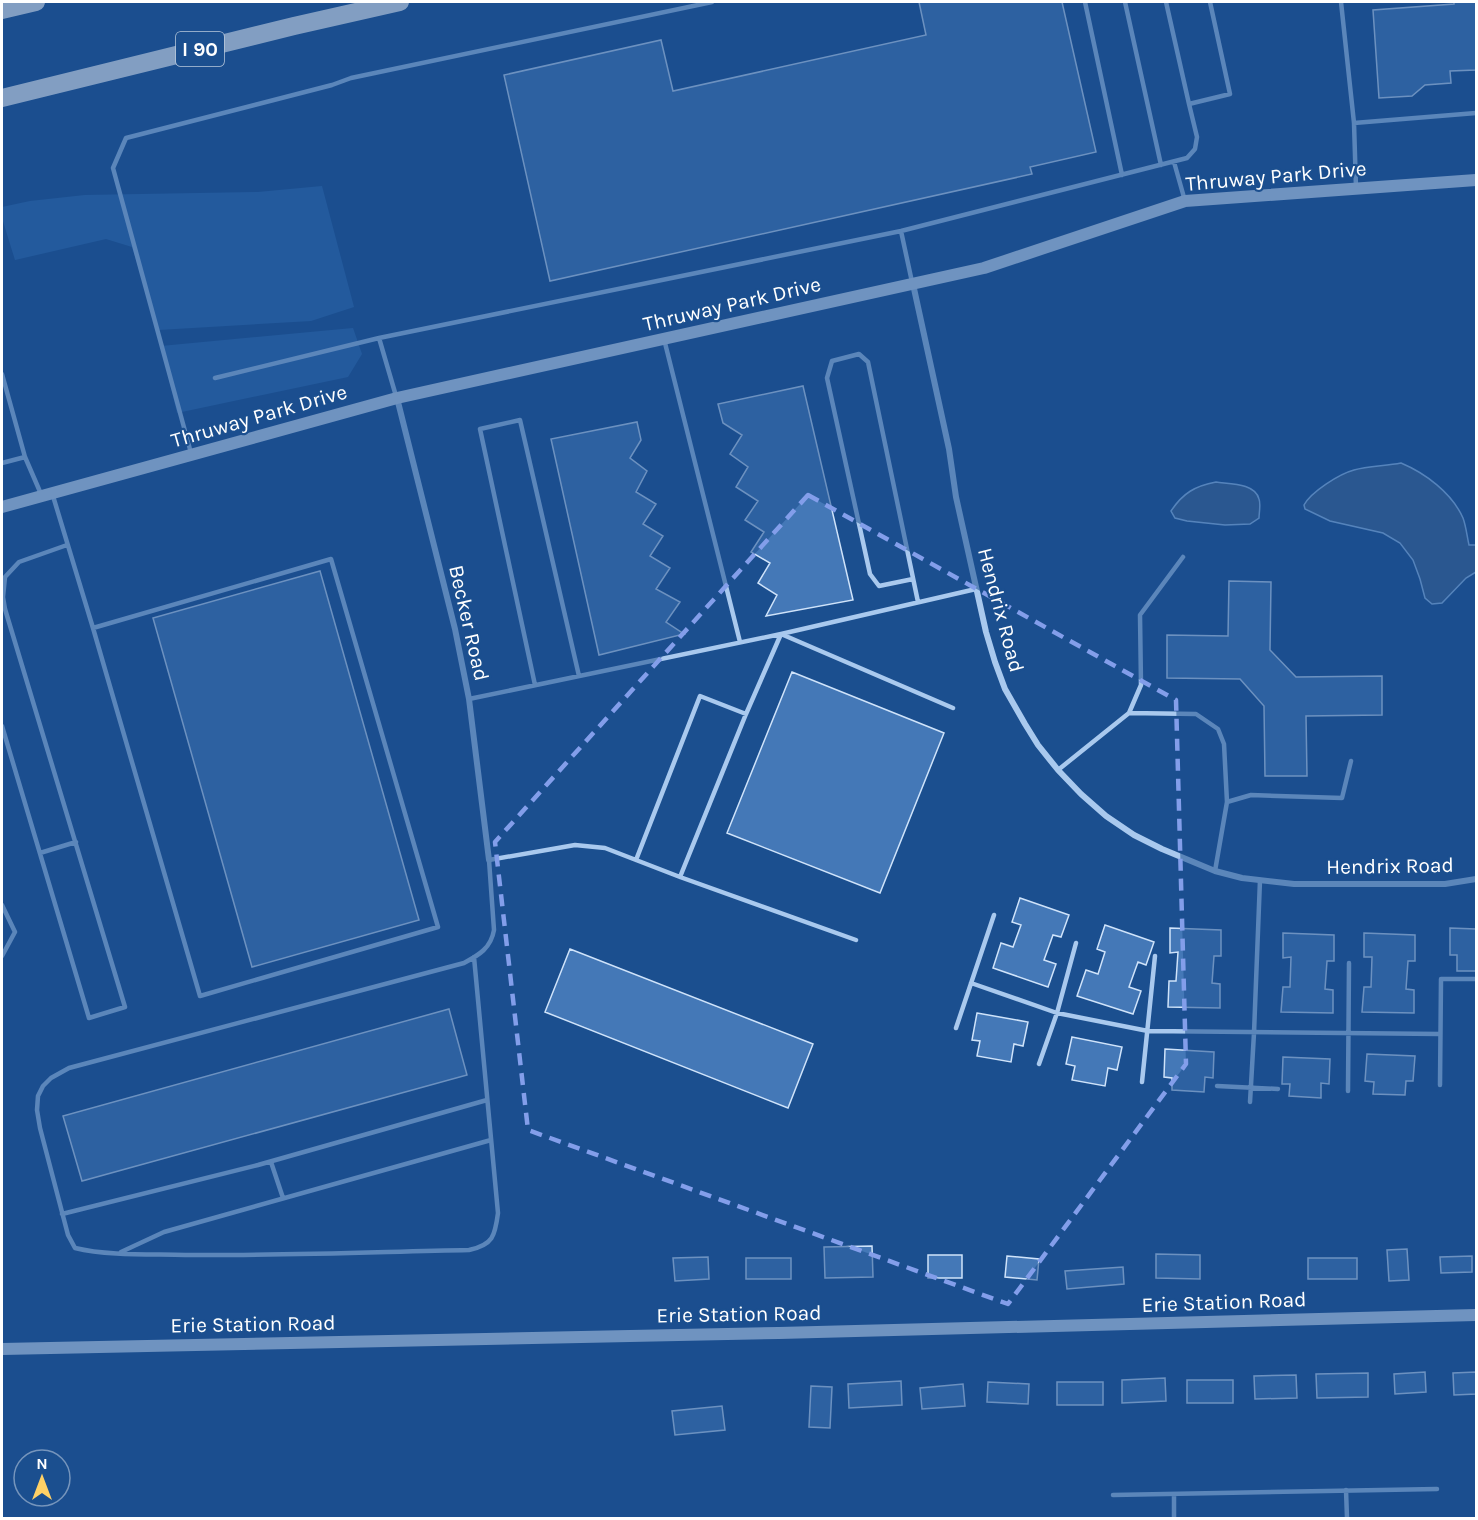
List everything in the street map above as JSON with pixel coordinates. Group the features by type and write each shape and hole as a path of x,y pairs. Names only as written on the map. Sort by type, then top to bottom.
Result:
{"highway":[{"path":"2,10 36,2"},
{"name":"I 90","path":"2,98 400,2"}],"main road":[{"name":"Thruway Park Drive","path":"2,507 397,398 984,268 1152,210 1185,201 1476,180"},
{"name":"Erie Station Road","path":"2,1349 779,1333 1476,1315"}],"street":[{"name":"Hendrix Road","path":"913,284 949,449 956,497 992,652 1005,689 1038,745 1058,770 1106,816 1134,835 1215,871 1242,878 1294,884 1445,884 1476,879"},
{"name":"Becker Road","path":"397,398 455,628 469,699 489,860"}],"lane":[{"path":"192,456 113,168 126,138 332,85 351,78 712,2"},
{"path":"1085,2 1122,175"},
{"path":"1125,2 1161,165"},
{"path":"215,378 379,338 901,231 1187,158 1195,149 1197,137 1166,2"},
{"path":"1189,104 1230,94 1210,2"},
{"path":"1341,2 1354,123 1356,188"},
{"path":"1354,123 1476,113"},
{"path":"1174,162 1185,201"},
{"path":"901,231 913,284"},
{"path":"379,338 397,398"},
{"path":"664,339 740,642"},
{"path":"913,579 879,586 870,574 827,378 832,362 859,354 868,362 918,602"},
{"path":"2,374 25,457 47,494 67,545 200,996 438,927 331,559 93,628"},
{"path":"535,685 480,429 520,420 579,676"},
{"path":"2,463 25,457"},
{"path":"2,726 89,1018 125,1007 4,610 5,577 19,562 67,545"},
{"path":"1058,770 1128,713 1142,685 1140,615 1183,557"},
{"path":"469,699 781,634 976,589"},
{"path":"781,634 952,708"},
{"path":"680,877 781,634"},
{"path":"636,861 700,696 746,714"},
{"path":"1128,713 1196,714 1218,729 1224,744 1227,802 1215,871"},
{"path":"1227,802 1251,795 1342,798 1351,761"},
{"path":"40,854 76,842"},
{"path":"474,957 498,1213 493,1237 488,1243 469,1250 214,1255 119,1253 75,1248 68,1235 62,1214 37,1110 38,1096 43,1086 51,1078 69,1068 464,963 488,947 493,938 489,860 575,845 605,848 856,940"},
{"path":"1250,1102 1260,880"},
{"path":"2,905 15,932 2,956"},
{"path":"956,1028 994,915"},
{"path":"1039,1064 1057,1013 1076,943"},
{"path":"1142,1082 1155,956"},
{"path":"1348,1091 1349,963"},
{"path":"1440,1084 1441,979 1476,979"},
{"path":"971,983 1057,1013 1148,1031 1440,1034"},
{"path":"1217,1086 1278,1089"},
{"path":"62,1214 271,1162 487,1100"},
{"path":"119,1253 164,1232 491,1140"},
{"path":"271,1162 283,1198"},
{"path":"1113,1495 1437,1489"},
{"path":"1346,1490 1347,1518"},
{"path":"1174,1494 1174,1518"}],"highlighted area":[{"path":"808,495 1176,700 1186,1064 1008,1304 528,1130 495,842"}],"shaded area":[{"path":"322,186 354,307 311,321 158,330 132,247 106,239 15,260 2,218 2,207 30,201 85,195 258,192"},
{"path":"353,328 362,354 348,377 177,413 161,346"},
{"path":"1401,463 1419,472 1445,492 1463,518 1469,545 1476,545 1476,572 1466,578 1442,603 1432,604 1425,598 1413,560 1400,543 1383,533 1330,521 1305,509 1304,505 1313,495 1341,475 1359,469"},
{"path":"1216,482 1241,485 1253,490 1260,501 1259,518 1250,524 1225,525 1175,518 1171,511 1180,499 1196,488"}],"building":[{"path":"919,2 1062,2 1096,152 1030,167 1032,174 550,281 504,75 661,40 673,91 926,35"},
{"path":"1454,2 1476,2 1476,70 1450,71 1451,83 1425,85 1412,96 1379,98 1373,10 1454,4"},
{"path":"803,386 853,600 766,616 777,595 758,583 770,563 751,552 764,532 745,520 758,501 736,487 748,467 730,454 742,435 723,423 718,404"},
{"path":"637,422 641,440 630,458 647,471 636,492 656,504 643,524 663,536 650,556 670,568 656,589 680,602 666,622 684,634 599,655 551,439"},
{"path":"320,571 419,920 252,967 153,618"},
{"path":"1229,581 1271,582 1270,650 1296,677 1382,676 1382,715 1306,716 1307,776 1265,776 1264,706 1240,679 1167,678 1167,635 1228,636"},
{"path":"792,672 944,733 880,893 727,833"},
{"path":"1020,898 1069,915 1061,937 1053,935 1044,960 1056,964 1048,987 993,968 1001,943 1013,947 1021,925 1012,922"},
{"path":"1105,925 1154,942 1146,965 1138,962 1129,987 1141,991 1133,1014 1077,996 1086,970 1098,974 1105,952 1097,949"},
{"path":"1170,928 1221,930 1221,956 1214,956 1212,983 1220,984 1220,1008 1168,1007 1169,981 1176,981 1178,952 1170,953"},
{"path":"1450,928 1476,929 1476,971 1457,971 1457,955 1450,955"},
{"path":"1283,933 1334,935 1334,961 1327,961 1325,989 1333,990 1333,1013 1281,1012 1283,987 1290,987 1291,957 1283,958"},
{"path":"1364,933 1415,935 1415,961 1408,961 1406,989 1414,990 1414,1013 1362,1012 1364,987 1371,987 1372,957 1364,957"},
{"path":"570,949 813,1044 788,1108 545,1012"},
{"path":"449,1009 467,1075 82,1181 63,1116"},
{"path":"977,1013 1028,1022 1023,1046 1014,1044 1011,1062 977,1056 980,1041 972,1040"},
{"path":"1072,1037 1122,1047 1117,1070 1108,1068 1105,1086 1072,1080 1075,1066 1066,1064"},
{"path":"1165,1049 1214,1052 1213,1078 1205,1077 1204,1092 1172,1090 1172,1078 1164,1077"},
{"path":"1367,1054 1415,1056 1413,1081 1406,1081 1405,1095 1373,1094 1374,1082 1365,1081"},
{"path":"1283,1057 1330,1059 1329,1084 1321,1083 1321,1098 1289,1096 1290,1084 1282,1084"},
{"path":"872,1246 873,1277 825,1278 824,1247"},
{"path":"1407,1249 1409,1280 1389,1281 1387,1250"},
{"path":"1156,1254 1200,1255 1200,1279 1156,1278"},
{"path":"928,1255 962,1255 962,1278 928,1278"},
{"path":"1007,1256 1039,1259 1037,1280 1005,1277"},
{"path":"1472,1256 1472,1272 1441,1273 1440,1257"},
{"path":"708,1257 709,1279 675,1281 673,1258"},
{"path":"746,1258 791,1258 791,1279 746,1279"},
{"path":"1308,1258 1357,1258 1357,1279 1308,1279"},
{"path":"1123,1267 1124,1284 1067,1289 1065,1271"},
{"path":"1425,1372 1426,1392 1395,1394 1394,1374"},
{"path":"1476,1372 1476,1394 1454,1395 1453,1373"},
{"path":"1368,1373 1368,1397 1317,1398 1316,1374"},
{"path":"1296,1375 1297,1398 1255,1399 1254,1376"},
{"path":"1165,1378 1166,1401 1122,1403 1122,1380"},
{"path":"1187,1380 1233,1380 1233,1403 1187,1403"},
{"path":"901,1381 902,1405 849,1408 848,1384"},
{"path":"988,1382 1029,1384 1028,1404 987,1402"},
{"path":"1057,1382 1103,1382 1103,1405 1057,1405"},
{"path":"963,1384 965,1406 922,1409 920,1388"},
{"path":"811,1386 832,1387 830,1428 809,1427"},
{"path":"722,1406 725,1430 675,1435 672,1411"}]}
